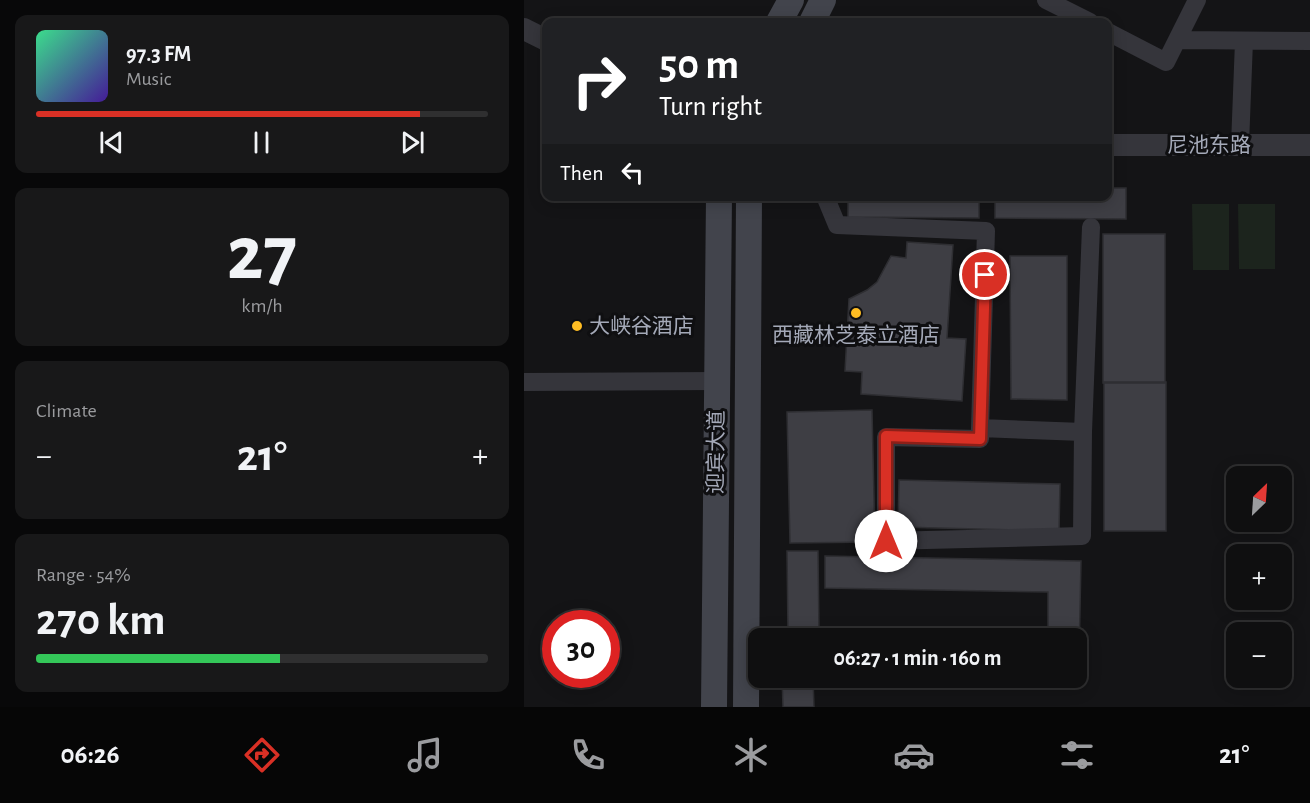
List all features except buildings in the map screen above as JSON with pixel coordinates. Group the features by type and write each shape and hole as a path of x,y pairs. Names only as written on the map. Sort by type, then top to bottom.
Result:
{"main road":[{"path":"781,18 791,0"},
{"path":"814,18 823,0"},
{"name":"迎宾大道","path":"714,707 719,201"},
{"name":"迎宾大道","path":"746,707 749,201"}],"street":[{"path":"1046,0 1082,18"},
{"path":"1112,34 1166,62 1198,0"},
{"path":"524,29 542,38"},
{"path":"1177,40 1310,42"},
{"path":"1240,145 1244,41"},
{"name":"尼池东路","path":"1112,145 1310,145"},
{"path":"828,201 837,225 986,231 980,439 886,436 886,541 1082,536 1083,432 1091,227"},
{"path":"524,382 717,381"},
{"path":"980,428 1083,432"}],"shaded area":[{"path":"1192,204 1229,204 1229,270 1193,270"},
{"path":"1238,204 1275,204 1275,269 1239,269"}],"place":[{"name":"西藏林芝泰立酒店","path":"856,313"},
{"name":"大峡谷酒店","path":"577,326"}],"route":[{"path":"886,541 886,436 980,439 985,275"}]}
